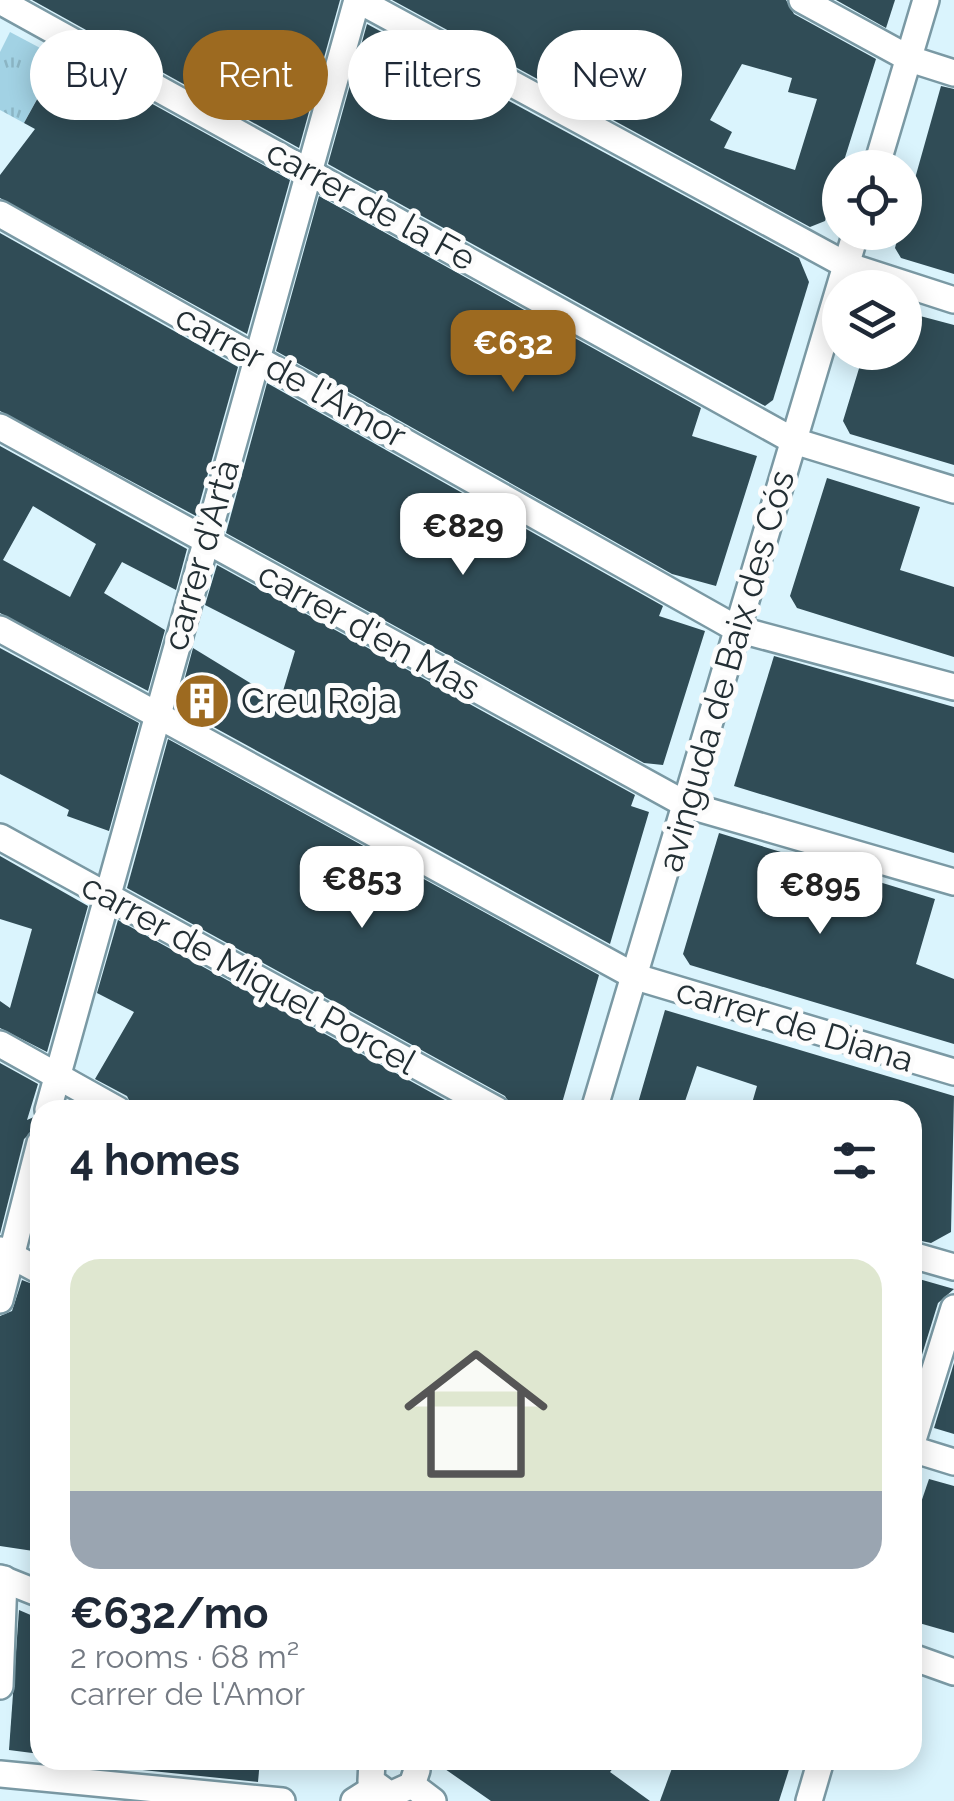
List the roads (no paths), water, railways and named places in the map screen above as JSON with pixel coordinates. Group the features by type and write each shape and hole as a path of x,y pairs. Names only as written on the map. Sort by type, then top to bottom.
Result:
{"street":[{"name":"carrer d'Artà","path":"50,1100 357,0"},
{"path":"357,0 846,265 954,300"},
{"path":"802,0 910,59 954,73"},
{"path":"882,150 926,0"},
{"name":"carrer de la Fe","path":"0,1 794,440 954,490"},
{"name":"carrer de l'Amor","path":"0,214 737,629 954,687"},
{"name":"avinguda de Baix des Cós","path":"597,1100 851,250"},
{"name":"carrer d'en Mas","path":"0,427 686,806 954,882"},
{"name":"carrer de Diana","path":"0,629 636,977 954,1072"},
{"name":"carrer de Miquel Porcel","path":"0,837 479,1100"},
{"path":"0,1044 100,1100"},
{"path":"0,1300 7,1253 30,1176"},
{"path":"7,1253 30,1266"},
{"path":"922,1258 954,1267"},
{"path":"922,1413 954,1308"},
{"path":"922,1450 954,1462"},
{"path":"0,1686 2,1579 30,1590"},
{"path":"922,1661 954,1672"},
{"path":"370,1770 389,1788 433,1801"},
{"path":"809,1801 819,1770"},
{"path":"0,1774 282,1801"}],"place":[{"name":"Creu Roja","path":"202,701"}]}
